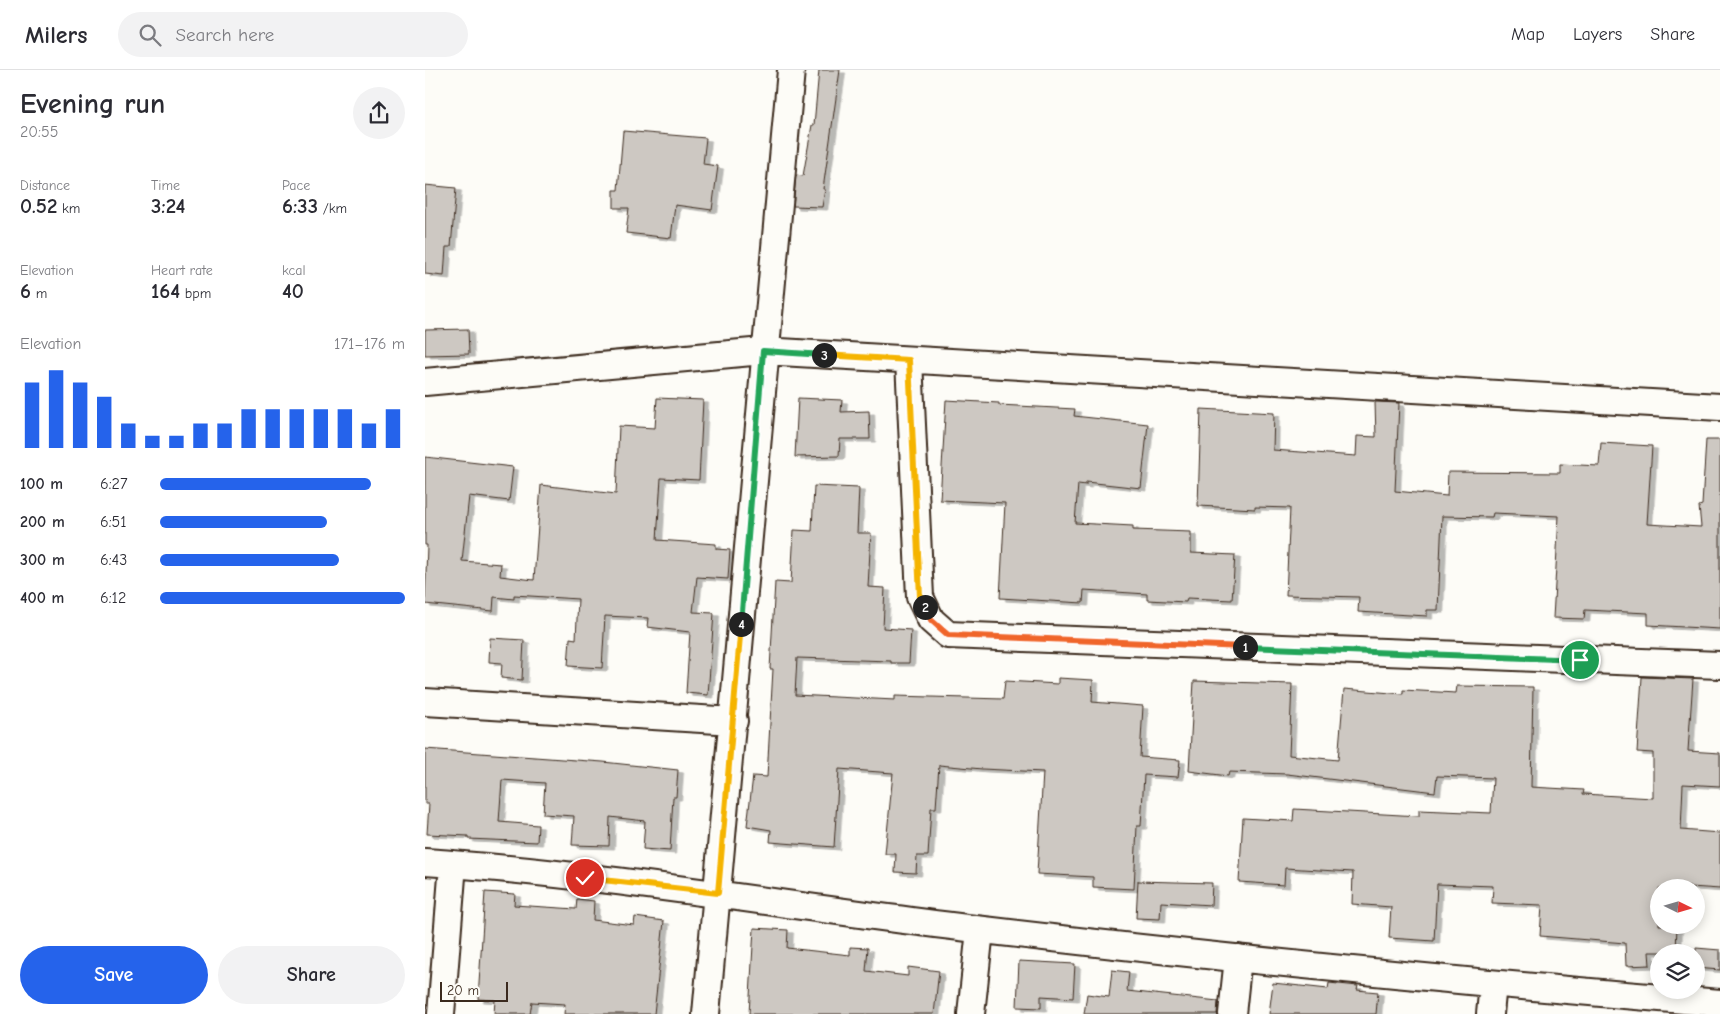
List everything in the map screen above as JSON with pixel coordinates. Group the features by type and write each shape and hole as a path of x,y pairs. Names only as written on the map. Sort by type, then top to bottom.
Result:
{"street":[{"path":"706,1014 733,721 763,351 791,70"},
{"path":"425,382 763,351 1720,407"},
{"path":"909,360 920,597 931,620 948,635 1720,665"},
{"path":"425,702 733,721"},
{"path":"425,862 718,893 981,930 1238,958 1493,984 1720,1003"},
{"path":"441,1014 453,864"},
{"path":"971,1014 981,930"},
{"path":"1232,1014 1238,958"},
{"path":"1491,1014 1493,984"}],"building":[{"path":"819,70 840,70 822,207 793,206 796,175 803,176 812,125 814,125"},
{"path":"623,131 706,138 703,164 718,166 712,210 675,205 671,238 626,233 629,208 614,208 614,190 618,190"},
{"path":"425,185 456,188 451,247 446,247 444,276 425,274"},
{"path":"468,329 469,354 425,355 425,330"},
{"path":"657,398 703,400 699,480 661,478 657,540 716,544 716,549 730,550 728,579 697,577 693,612 714,613 708,695 686,693 690,632 647,627 648,618 605,616 602,668 568,666 570,638 576,639 578,599 514,595 514,599 494,597 493,611 425,604 427,545 425,545 425,457 513,467 509,501 469,496 462,561 501,564 500,576 534,580 541,485 616,494 619,426 655,428"},
{"path":"798,398 842,400 841,412 869,411 870,439 840,439 839,456 795,457"},
{"path":"946,400 1075,409 1074,416 1148,424 1141,488 1086,482 1086,485 1078,484 1075,523 1133,526 1133,530 1191,532 1191,553 1235,555 1232,600 1187,598 1186,602 1147,600 1147,594 1084,590 1083,603 1000,598 1005,503 940,500"},
{"path":"1375,402 1399,403 1395,491 1447,496 1448,472 1560,473 1560,464 1599,466 1601,443 1652,446 1647,524 1701,527 1699,506 1702,505 1706,440 1720,440 1720,629 1648,625 1648,613 1585,610 1584,619 1553,618 1559,516 1493,513 1492,517 1442,516 1438,610 1427,610 1427,616 1358,612 1359,597 1286,595 1290,508 1255,507 1255,509 1198,506 1201,409 1274,413 1273,450 1356,456 1357,436 1376,437"},
{"path":"814,486 859,488 857,533 871,533 868,587 885,588 883,628 911,630 909,663 797,658 795,695 895,700 895,696 1003,699 1005,681 1058,684 1058,678 1093,680 1092,702 1143,706 1140,757 1180,760 1178,777 1144,775 1141,826 1137,826 1134,889 1093,887 1093,877 1037,874 1043,772 939,765 936,808 931,808 928,856 917,856 916,873 895,872 896,854 885,854 893,773 839,769 834,847 770,842 771,830 747,826 753,776 767,777 773,669 770,669 775,582 791,583 794,530 812,531"},
{"path":"490,638 524,640 522,680 501,678 502,663 489,662"},
{"path":"1642,677 1693,679 1688,751 1720,753 1720,786 1683,784 1681,830 1720,833 1720,889 1705,888 1705,879 1650,879 1650,934 1677,934 1676,944 1650,944 1650,965 1626,966 1625,943 1540,936 1542,905 1492,903 1493,886 1437,884 1434,941 1389,938 1391,907 1352,904 1353,872 1285,868 1284,885 1239,882 1243,818 1293,821 1294,809 1419,816 1419,810 1491,813 1493,778 1437,776 1435,792 1287,774 1229,772 1228,776 1189,771 1194,681 1292,684 1289,755 1338,760 1344,689 1403,694 1403,690 1456,693 1457,686 1533,687 1531,787 1584,790 1583,794 1653,798 1653,753 1637,752"},
{"path":"425,749 603,762 678,770 676,797 673,797 670,851 643,849 645,821 610,817 609,846 572,845 574,816 543,814 545,783 502,780 499,822 538,825 537,842 468,839 468,836 427,834 429,804 425,804"},
{"path":"1138,881 1212,883 1211,905 1161,902 1160,919 1136,918"},
{"path":"485,892 515,894 514,905 576,909 577,899 594,901 593,920 634,925 635,917 664,921 654,1014 564,1014 565,1004 532,1002 530,1014 494,1014 495,1000 478,999"},
{"path":"754,928 788,930 787,948 850,955 850,947 868,948 866,971 908,976 908,967 939,971 934,1014 749,1014"},
{"path":"1705,949 1720,950 1720,970 1705,969"},
{"path":"1019,961 1075,964 1073,998 1041,996 1041,1008 1017,1007"},
{"path":"1112,970 1129,972 1127,991 1218,1001 1217,1014 1084,1014 1087,994 1109,997"},
{"path":"1273,983 1328,989 1329,983 1358,986 1357,990 1378,992 1376,1014 1269,1014"}],"route":[{"path":"585,878 718,893 763,351 909,360 920,597 931,620 948,635 1580,660"}]}
